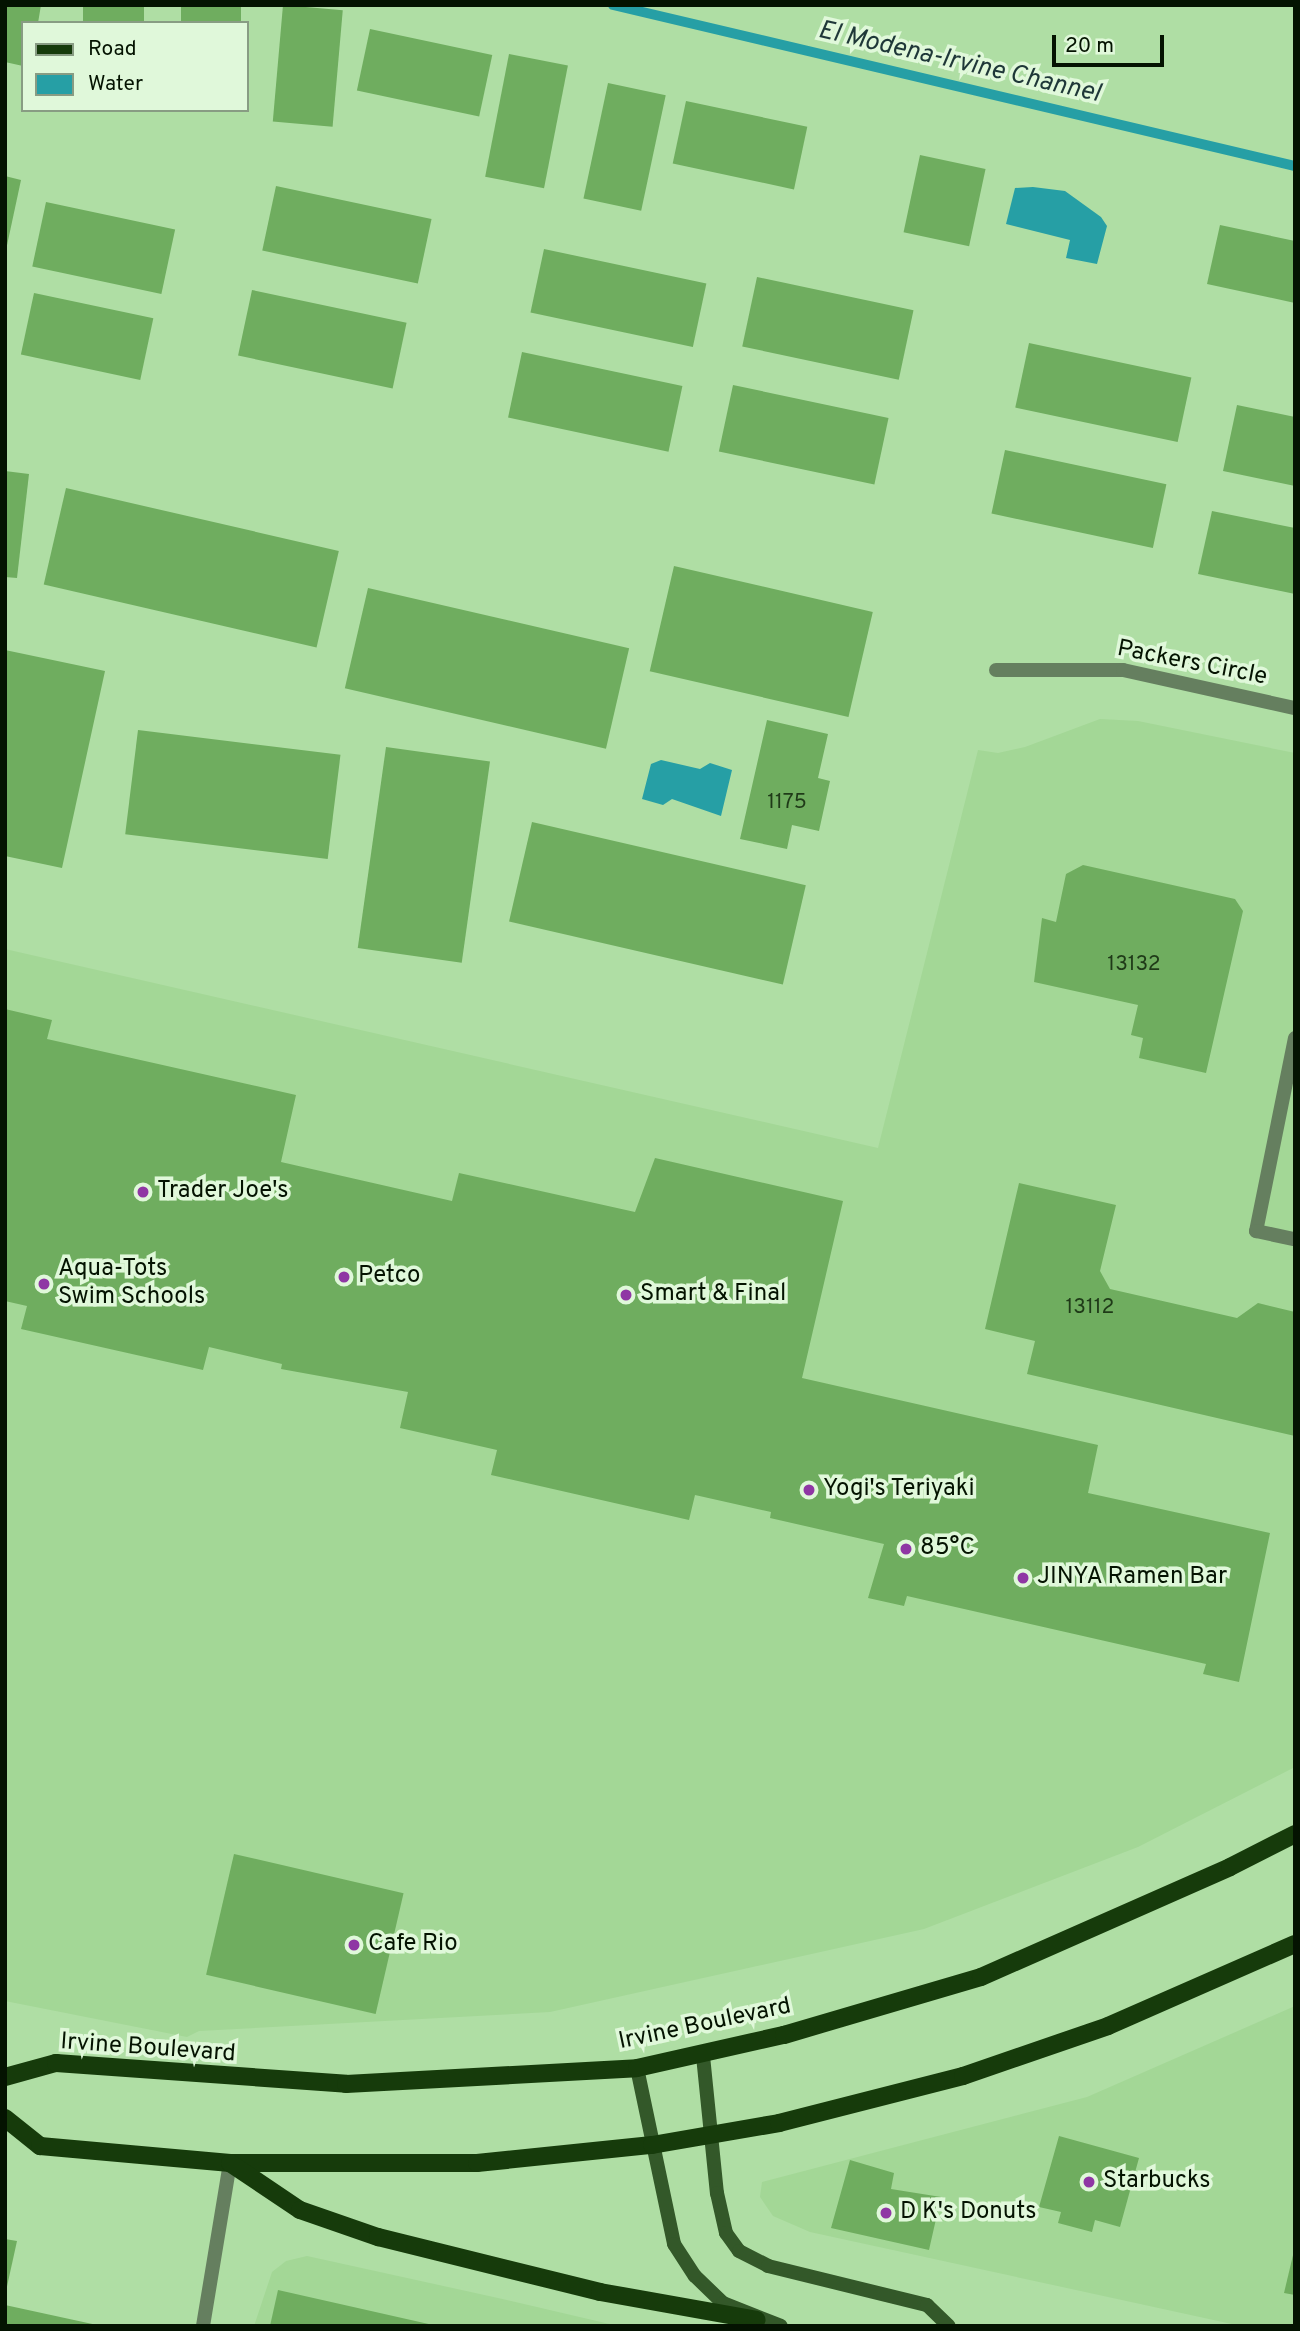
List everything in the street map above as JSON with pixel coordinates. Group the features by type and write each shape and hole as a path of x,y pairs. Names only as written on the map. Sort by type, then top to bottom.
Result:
{"main road":[{"name":"Irvine Boulevard","path":"5,2077 56,2063 345,2084 637,2068 703,2056 981,1977 1230,1867 1295,1834"},
{"path":"5,2118 40,2146 230,2163 477,2163 652,2145 709,2136 963,2076 1108,2026 1295,1944"},
{"path":"703,2056 709,2136 726,2233 739,2251 768,2266 927,2305 949,2326"},
{"path":"637,2068 674,2245 695,2276 723,2303 757,2320"},
{"path":"230,2163 300,2210 379,2237 600,2292 780,2326"}],"street":[{"name":"Packers Circle","path":"996,670 1123,670 1295,708"},
{"path":"1295,1038 1256,1231 1295,1239"},
{"path":"203,2326 230,2163"}],"shaded area":[{"path":"1100,719 1138,721 1295,753 1295,1767 1138,1847 924,1929 550,2012 199,2031 187,2037 5,2001 5,949 878,1148 978,750 998,753 1025,747"},
{"path":"1295,2006 1295,2326 1241,2326 810,2232 773,2216 760,2197 762,2182 1087,2097"},
{"path":"307,2256 618,2326 254,2326 272,2272 286,2261"}],"water":[{"path":"1015,188 1065,191 1101,217 1107,226 1097,264 1066,258 1070,240 1006,224"},
{"path":"661,760 700,769 710,763 732,770 721,816 672,799 663,805 642,799 651,764"}],"building":[{"path":"5,5 41,5 38,21 21,21 21,66 5,62"},
{"path":"83,5 144,5 144,21 83,21"},
{"path":"181,5 241,5 241,21 181,21"},
{"path":"283,5 343,10 333,127 273,122"},
{"path":"370,29 492,55 479,117 357,91"},
{"path":"509,54 568,65 544,188 485,177"},
{"path":"608,83 666,95 641,211 583,198"},
{"path":"686,101 807,127 794,189 673,164"},
{"path":"920,155 986,169 969,246 904,232"},
{"path":"5,176 21,180 6,250 5,250"},
{"path":"276,186 432,219 418,284 262,251"},
{"path":"46,202 175,229 161,294 32,267"},
{"path":"1220,225 1295,241 1295,303 1207,284"},
{"path":"544,249 706,284 693,347 530,313"},
{"path":"757,277 914,310 899,380 742,346"},
{"path":"252,290 407,323 393,388 238,356"},
{"path":"34,293 153,318 140,380 21,355"},
{"path":"1029,343 1191,378 1178,442 1015,408"},
{"path":"522,352 682,386 668,452 508,418"},
{"path":"733,385 889,418 874,485 719,452"},
{"path":"1237,405 1295,417 1295,486 1223,471"},
{"path":"1005,450 1166,484 1153,548 991,514"},
{"path":"5,471 29,474 17,578 5,577"},
{"path":"66,488 339,551 317,647 44,584"},
{"path":"1212,511 1295,528 1295,594 1198,574"},
{"path":"674,566 873,612 848,717 650,671"},
{"path":"368,588 629,648 606,749 345,688"},
{"path":"5,650 105,671 62,868 5,856"},
{"path":"767,720 828,734 818,778 830,781 819,831 792,825 787,849 740,839"},
{"path":"138,730 340,755 328,859 125,834"},
{"path":"386,747 490,762 462,963 358,948"},
{"path":"532,822 806,885 783,985 509,921"},
{"path":"1083,865 1235,899 1243,911 1206,1073 1139,1058 1143,1038 1131,1035 1138,1005 1034,982 1042,918 1056,922 1066,874"},
{"path":"5,1009 52,1020 47,1039 296,1095 281,1162 452,1201 459,1173 635,1212 655,1158 843,1201 802,1378 1098,1445 1088,1493 1270,1533 1239,1682 1203,1674 1206,1664 907,1596 904,1606 868,1598 884,1544 770,1518 771,1512 695,1495 689,1520 491,1475 497,1450 400,1428 408,1392 281,1369 282,1364 209,1347 203,1370 21,1329 27,1306 5,1301"},
{"path":"1019,1183 1116,1205 1100,1271 1110,1289 1237,1318 1258,1303 1295,1312 1295,1436 1027,1374 1035,1341 985,1329"},
{"path":"234,1854 404,1893 376,2014 206,1975"},
{"name":"Starbucks","path":"1059,2136 1139,2158 1120,2227 1095,2220 1092,2232 1058,2223 1061,2212 1039,2207"},
{"name":"D K's Donuts","path":"850,2160 894,2173 891,2189 941,2197 929,2250 831,2228"},
{"path":"5,2239 17,2241 6,2291 5,2291"},
{"path":"1295,2251 1295,2295 1284,2293"},
{"path":"278,2290 433,2325 433,2326 270,2326"},
{"path":"5,2305 97,2325 97,2326 5,2326"}],"waterway":[{"name":"El Modena-Irvine Channel","path":"613,5 1295,166"}],"place":[{"name":"Trader Joe's","path":"143,1192"},
{"name":"Petco","path":"344,1277"},
{"name":"Aqua-Tots Swim Schools","path":"44,1284"},
{"name":"Smart & Final","path":"626,1295"},
{"name":"Yogi's Teriyaki","path":"809,1490"},
{"name":"85°C","path":"906,1549"},
{"name":"JINYA Ramen Bar","path":"1023,1578"},
{"name":"Cafe Rio","path":"354,1945"},
{"name":"Starbucks","path":"1089,2182"},
{"name":"D K's Donuts","path":"886,2213"}]}
